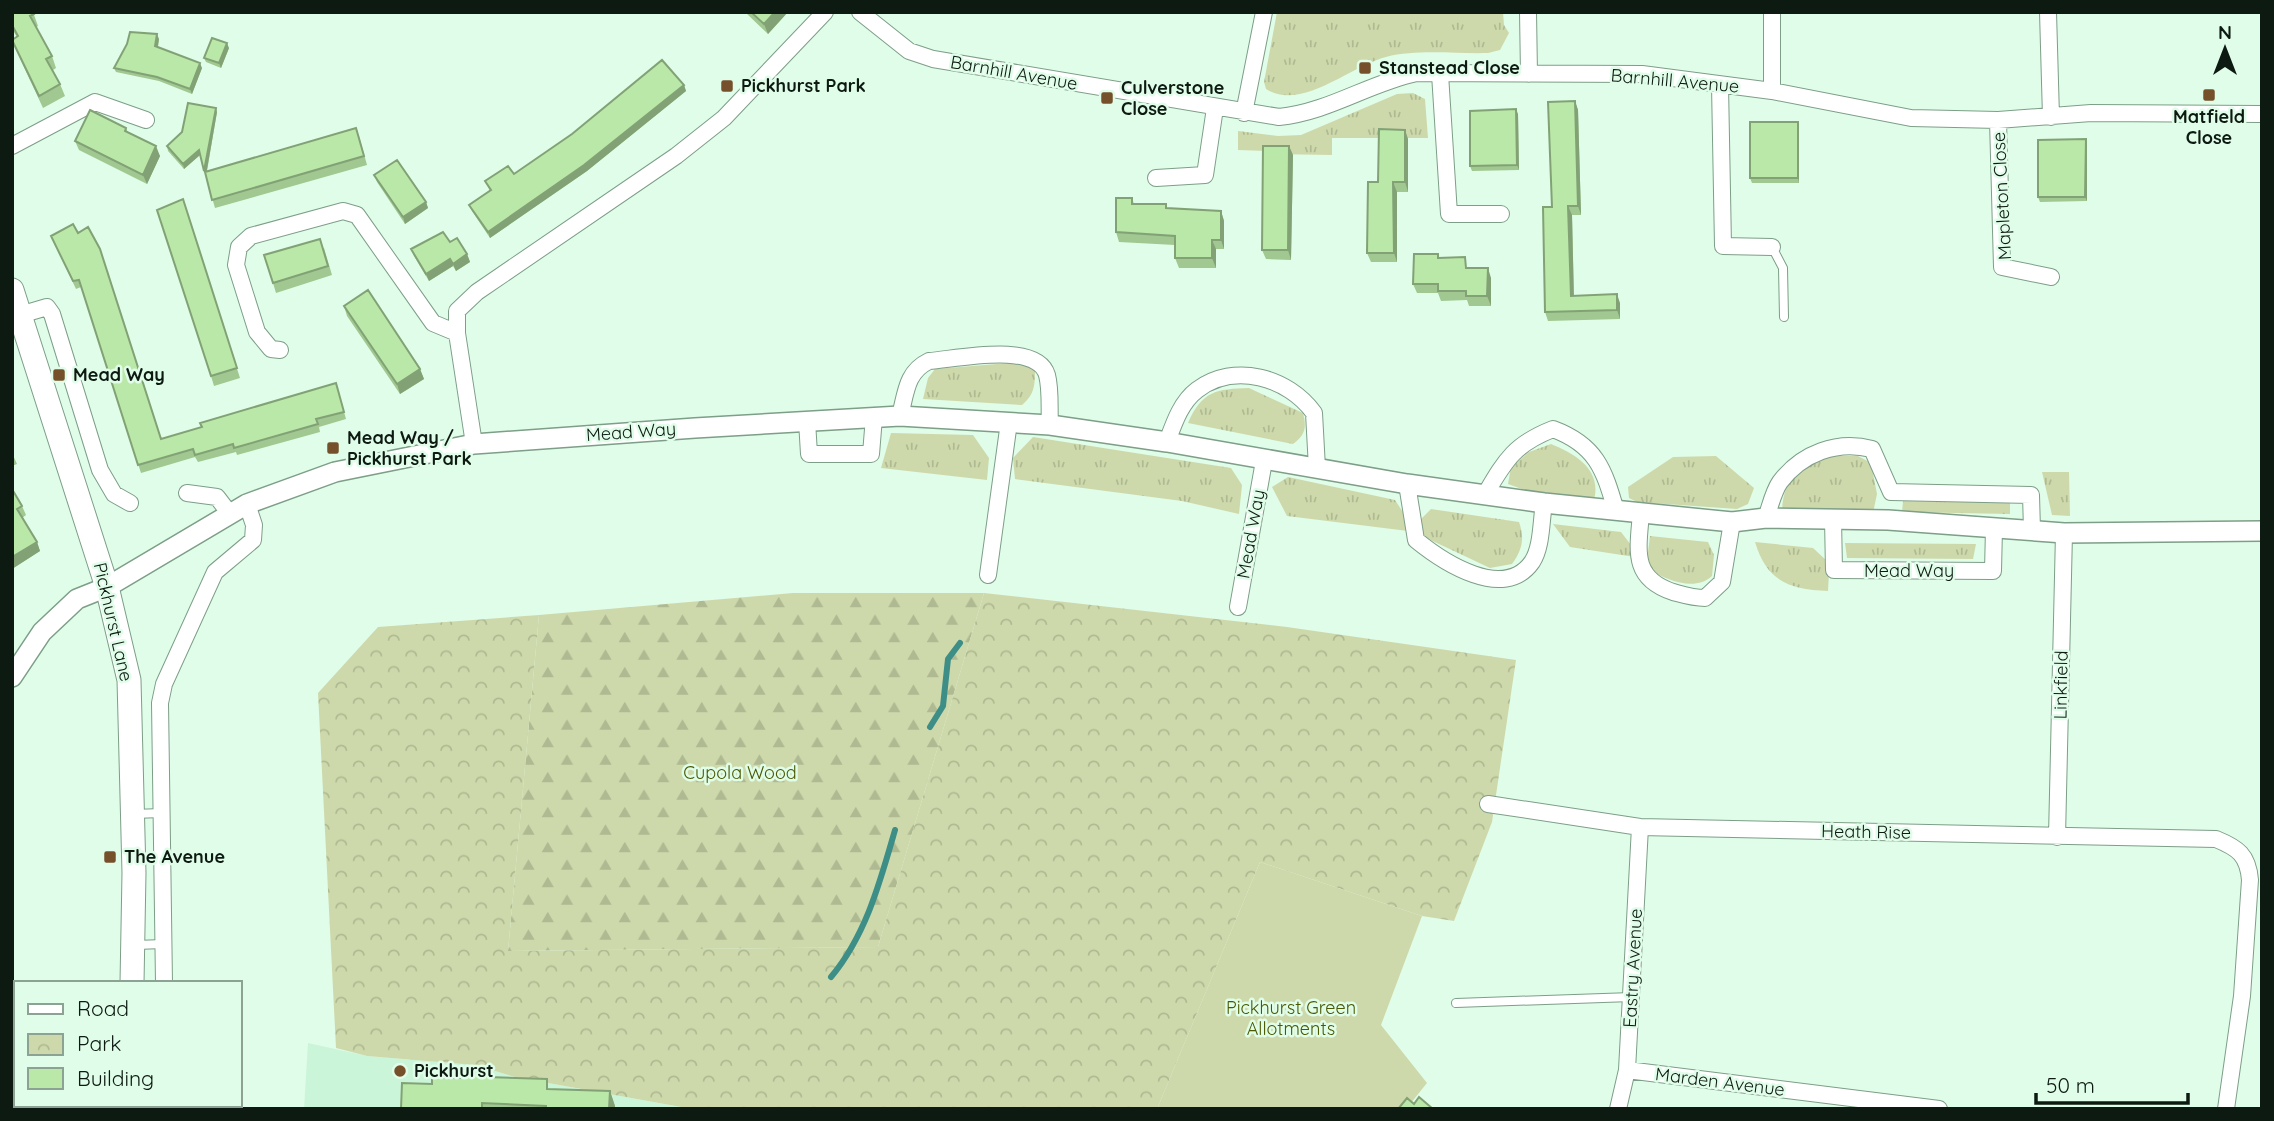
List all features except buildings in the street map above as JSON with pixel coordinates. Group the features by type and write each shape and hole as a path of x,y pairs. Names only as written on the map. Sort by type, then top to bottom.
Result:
{"main road":[{"name":"Pickhurst Lane","path":"12,290 107,587 128,680 132,814 132,981"}],"street":[{"path":"474,444 457,333 457,311 676,156 724,118 825,12"},
{"name":"Barnhill Avenue","path":"860,12 909,51 933,59 1279,117 1308,114 1394,78 1417,73 1642,74 1772,91 1911,118 1998,120 2091,113 2262,114"},
{"path":"1244,113 1264,12"},
{"path":"1528,12 1529,74"},
{"path":"1772,12 1772,91"},
{"path":"2048,12 2051,117"},
{"path":"1440,74 1449,214 1501,214"},
{"path":"1720,85 1723,246 1772,247"},
{"path":"12,146 95,102 146,120"},
{"path":"1156,178 1213,175 1215,108"},
{"name":"Mapleton Close","path":"1998,120 2002,267 2051,278"},
{"path":"281,350 271,349 257,332 236,265 239,247 251,236 343,211 357,215 433,323 457,333"},
{"path":"20,315 47,307 52,314 100,470 114,494 130,503"},
{"path":"900,416 910,375 918,366 929,361 1016,354 1031,357 1047,374 1050,425"},
{"path":"1167,442 1181,408 1196,390 1214,381 1240,374 1256,375 1279,385 1309,406 1314,413 1317,468"},
{"name":"Mead Way","path":"107,587 247,504 335,472 474,444 900,416 1050,425 1167,442 1407,484 1544,503 1732,522 1766,518 1888,520 2064,533 2262,531"},
{"path":"807,421 809,454 871,454 874,417"},
{"path":"988,575 1009,422"},
{"path":"1486,493 1507,457 1529,439 1553,429 1572,436 1605,472 1616,511"},
{"path":"1766,518 1779,484 1796,466 1819,450 1853,444 1872,449 1891,492 1888,520"},
{"name":"Mead Way","path":"1238,607 1264,461"},
{"path":"1407,484 1416,540 1476,576 1491,579 1507,578 1532,561 1538,546 1544,503"},
{"path":"1891,492 2031,495 2032,530"},
{"path":"187,493 217,497 230,514"},
{"path":"164,981 160,703 164,684 215,572 253,540 254,525 247,504"},
{"path":"1641,513 1638,552 1647,579 1660,587 1692,598 1705,598 1722,582 1732,522"},
{"name":"Mead Way","path":"1833,519 1834,570 1993,571 1994,528"},
{"name":"Linkfield","path":"2057,837 2064,533"},
{"path":"12,677 42,632 77,599 107,587"},
{"name":"Heath Rise","path":"1489,804 1640,827 2216,839 2241,851 2249,863 2250,880 2242,996 2226,1109"},
{"name":"Eastry Avenue","path":"1618,1109 1627,1070 1640,827"},
{"name":"Marden Avenue","path":"1627,1070 1874,1105 1939,1109"}],"lane":[{"path":"1772,247 1783,268 1784,317"},
{"path":"132,814 162,813"},
{"path":"133,945 164,944"},
{"path":"1456,1003 1632,997"}],"shaded area":[{"name":"Pickhurst","path":"308,1043 367,1056 475,1065 515,1077 692,1109 304,1109"}],"green space":[{"path":"1277,12 1503,12 1504,25 1509,33 1500,50 1488,53 1423,52 1386,57 1310,91 1279,95 1266,89 1264,82"},
{"path":"1413,93 1425,99 1428,138 1332,138 1332,155 1268,154 1267,151 1238,150 1238,131 1278,136 1301,135 1397,94"},
{"path":"1022,362 1035,368 1035,379 1030,397 1022,405 923,399 928,378 935,369"},
{"path":"1249,388 1303,413 1304,431 1297,441 1293,444 1188,423 1199,404 1211,394 1228,389"},
{"path":"891,433 973,435 989,458 987,480 881,468"},
{"path":"1033,437 1231,468 1242,485 1239,514 1182,501 1015,479 1013,458"},
{"path":"1551,444 1585,464 1594,480 1594,500 1530,492 1508,484 1511,467 1529,452"},
{"path":"1716,456 1754,488 1748,504 1737,509 1637,502 1629,498 1628,487 1673,457"},
{"path":"1832,456 1858,456 1871,463 1877,494 1873,513 1782,512 1786,490 1796,475"},
{"path":"2042,472 2069,472 2070,516 2052,515"},
{"path":"1288,477 1395,500 1416,532 1287,516 1272,487"},
{"path":"1903,501 2010,502 2010,514 1902,512"},
{"path":"1431,509 1519,522 1522,539 1518,554 1512,564 1490,568 1422,536 1420,520"},
{"path":"1553,524 1621,532 1641,558 1570,547"},
{"path":"1650,536 1708,542 1714,555 1712,576 1705,581 1689,584 1673,581 1650,570 1647,560"},
{"path":"1755,542 1813,548 1840,573 1829,573 1828,591 1790,585 1766,566"},
{"path":"1845,543 1976,544 1973,559 1847,558"},
{"name":"Cupola Wood","path":"793,593 984,593 878,947 508,951 539,615"},
{"path":"984,593 1287,627 1516,660 1492,822 1454,921 1422,916 1260,862 1157,1109 692,1109 515,1077 475,1065 367,1056 336,1048 318,693 378,627 539,615 508,951 878,947"},
{"name":"Pickhurst Green Allotments","path":"1260,862 1422,916 1381,1025 1427,1083 1406,1109 1157,1109"}],"waterway":[{"path":"930,727 943,706 948,659 960,643"},
{"path":"831,977 863,926 895,830"}],"place":[{"name":"Stanstead Close","path":"1365,68"},
{"name":"Pickhurst Park","path":"727,86"},
{"name":"Matfield Close","path":"2209,95"},
{"name":"Culverstone Close","path":"1107,98"},
{"name":"Mead Way","path":"59,375"},
{"name":"Mead Way / Pickhurst Park","path":"333,448"},
{"name":"The Avenue","path":"110,857"},
{"name":"Pickhurst","path":"400,1071"}]}
